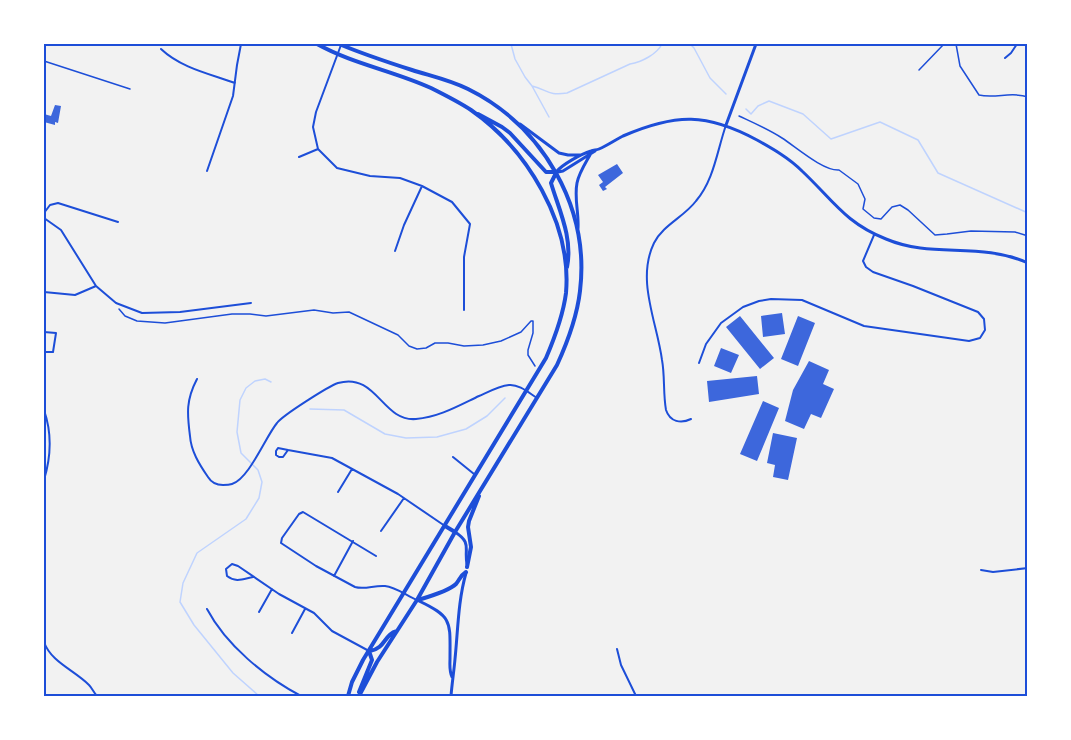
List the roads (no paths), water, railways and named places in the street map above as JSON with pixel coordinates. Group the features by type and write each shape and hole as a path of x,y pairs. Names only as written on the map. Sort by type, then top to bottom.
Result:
{"main road":[{"path":"317,44 337,54 431,88 510,133 546,172 556,172"},
{"path":"340,44 467,88 514,119 537,143 556,172 571,204 578,233 581,281 573,326 557,365 455,532 417,600 377,662 359,696"},
{"path":"348,696 352,682 369,651 546,358 558,330 565,301 566,271 563,246 548,202 528,168 508,143 472,111"},
{"path":"556,172 551,183 567,238 569,258 566,271"},
{"path":"417,600 453,587 466,570 471,547 469,520 481,490"},
{"path":"445,526 455,532"},
{"path":"369,651 376,650 390,634 397,631"},
{"path":"359,696 360,687 372,660 369,651"}],"street":[{"path":"207,171 233,96 241,44"},
{"path":"340,44 313,127 318,149 337,168 370,176 400,178 422,186 452,202 470,224 464,257 464,310"},
{"path":"691,419 678,422 669,417 666,410 662,360 647,281 648,264 653,244 661,233 692,207 705,189 756,44"},
{"path":"1005,58 1017,44"},
{"path":"161,49 168,56 190,68 235,83"},
{"path":"514,119 559,153 583,155"},
{"path":"556,172 563,171 594,151 645,127 693,119 709,121 726,125 791,161 848,218 894,243 932,250 986,251 1028,263"},
{"path":"299,157 318,149"},
{"path":"556,172 561,167 594,151"},
{"path":"578,233 578,182 590,155"},
{"path":"395,251 422,186"},
{"path":"44,213 50,205 58,203 118,222"},
{"path":"44,218 61,230 96,286 116,303 142,313 180,312 251,303"},
{"path":"699,363 706,344 721,323 743,307 771,299 802,300 864,326 969,341 980,338 985,330 984,319 978,312 873,272 866,267 863,261 875,234"},
{"path":"44,292 75,295 96,286"},
{"path":"44,332 56,333 54,352 44,352"},
{"path":"197,379 190,392 187,412 190,443 210,481 220,485 232,484 239,480 278,422 336,384 350,382 366,386 399,417 413,420 438,415 487,392 509,385 516,386 537,398"},
{"path":"44,410 50,442 49,461 44,480"},
{"path":"288,450 332,458 404,498 445,526"},
{"path":"453,457 476,475"},
{"path":"338,492 352,469"},
{"path":"381,531 404,498"},
{"path":"376,556 303,512 299,514 281,543 316,566 359,588 387,586 441,613 449,624 452,677"},
{"path":"451,696 467,545 455,532"},
{"path":"334,576 353,542"},
{"path":"253,577 239,581 231,579 227,576 226,569 235,564 320,619 332,631 369,651"},
{"path":"981,570 993,572 1028,568"},
{"path":"259,612 272,589"},
{"path":"207,609 220,628 262,673 301,696"},
{"path":"292,633 305,609"},
{"path":"44,642 45,647 54,658 89,685 97,696"},
{"path":"617,649 621,665 636,696"}],"lane":[{"path":"44,61 130,89"}],"waterway":[{"path":"511,44 515,59 549,117"},
{"path":"532,86 552,93 567,93 644,59 657,51 662,44"},
{"path":"690,44 710,78 726,94"},
{"path":"746,109 751,114 758,106 769,101 803,114 831,139 880,122 918,140 938,173 1028,213"},
{"path":"259,696 233,673 194,625 180,602 183,583 197,553 246,519 259,498 262,482 258,470 241,453 237,432 240,400 246,388 255,381 265,379 271,382"},
{"path":"310,409 344,410 385,434 406,438 437,437 466,429 487,416 505,398"}]}
